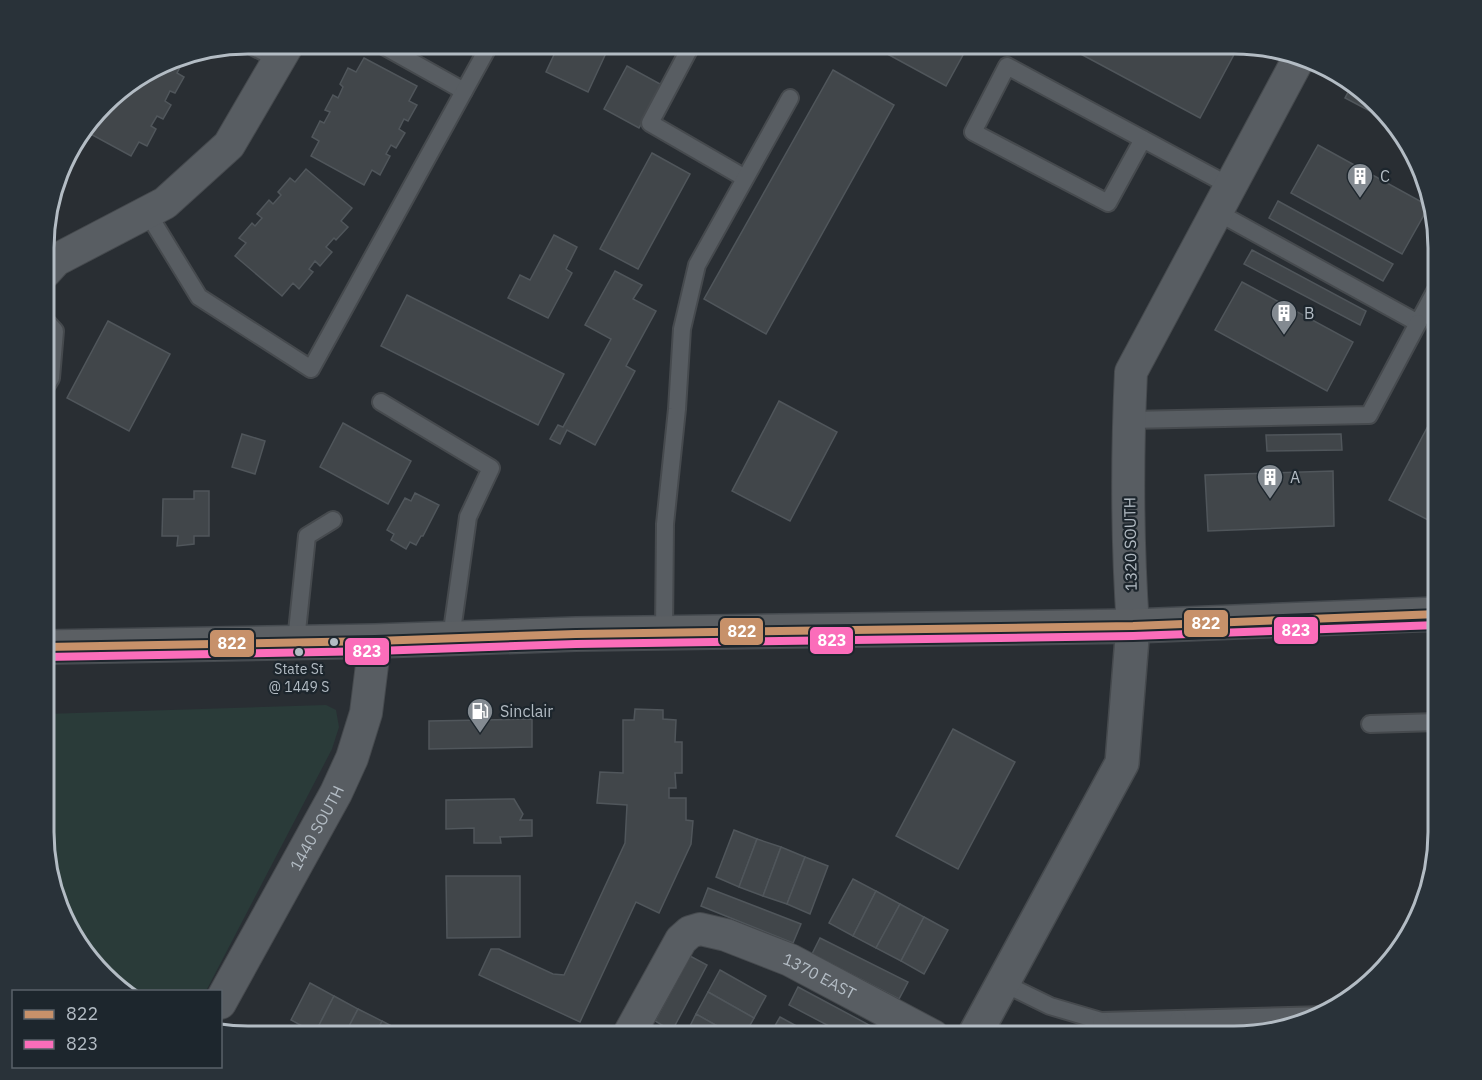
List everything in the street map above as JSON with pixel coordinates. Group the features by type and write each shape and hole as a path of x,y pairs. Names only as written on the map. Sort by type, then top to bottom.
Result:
{"main road":[{"path":"54,647 664,633 1132,626 1428,614"}],"street":[{"path":"54,262 165,203 229,145 283,54"},
{"name":"1320 SOUTH","path":"979,1026 1122,763 1132,626 1129,561 1131,372 1295,65"},
{"name":"1440 SOUTH","path":"222,1000 336,793 352,759 369,696 375,641"},
{"name":"1370 EAST","path":"634,1026 681,940 690,932 700,929 726,935 790,960 914,1026"}],"lane":[{"path":"398,54 464,91"},
{"path":"147,212 199,297 311,369 484,54"},
{"path":"687,54 650,123 745,178"},
{"path":"1143,139 1108,203 973,132 1008,66 1143,139 1223,199 1418,323"},
{"path":"664,633 665,524 677,409 682,329 697,265 790,98"},
{"path":"1129,420 1369,415 1428,304"},
{"path":"381,402 491,468 468,517 451,638"},
{"path":"296,641 307,536 333,520"},
{"path":"1370,724 1428,722"},
{"path":"1003,983 1094,1026"},
{"path":"1124,1026 1178,1019 1297,1016"},
{"path":"1178,1019 1178,1026"}],"shaded area":[{"path":"326,705 336,710 339,727 332,749 207,990 136,990 102,960 74,918 61,882 54,844 54,714"}],"building":[{"path":"554,54 606,54 588,92 546,72"},
{"path":"887,54 964,54 946,86"},
{"path":"1081,54 1234,54 1200,118"},
{"path":"364,58 417,86 409,101 417,105 408,121 404,119 399,129 405,133 396,148 391,145 386,154 390,156 380,175 372,170 364,185 311,156 319,141 312,137 320,121 324,123 330,112 325,110 333,95 338,98 343,87 340,84 348,68 356,72"},
{"path":"181,66 177,73 184,77 175,93 170,91 165,101 171,105 163,119 157,116 151,126 156,129 147,146 139,142 131,156 91,134 120,102 162,74"},
{"path":"627,66 662,85 639,128 604,109"},
{"path":"833,70 894,105 766,334 704,299"},
{"path":"1348,92 1372,112 1345,98"},
{"name":"C","path":"1318,145 1422,202 1425,214 1402,254 1291,193"},
{"path":"652,153 690,174 638,269 600,249"},
{"path":"306,169 352,208 341,221 348,227 326,247 332,252 320,266 315,261 309,269 313,272 299,289 293,283 282,296 235,256 246,243 239,238 252,223 255,226 262,218 257,214 269,200 273,204 281,195 278,192 290,178 295,182"},
{"path":"1278,201 1393,264 1383,281 1269,218"},
{"path":"554,235 577,247 566,269 572,273 548,318 508,298 520,275 530,280"},
{"path":"1252,250 1366,311 1360,325 1244,264"},
{"path":"615,271 642,285 633,299 656,311 626,366 635,371 595,445 567,430 560,444 550,439 558,425 563,427 611,339 585,325"},
{"name":"B","path":"1242,282 1353,342 1327,391 1215,330"},
{"path":"407,295 564,374 538,425 381,346"},
{"path":"108,321 170,354 129,431 67,398"},
{"path":"779,401 837,432 790,521 732,491"},
{"path":"343,423 411,461 388,504 320,467"},
{"path":"1428,426 1428,520 1389,500"},
{"path":"242,434 265,441 255,474 232,467"},
{"path":"1341,434 1342,450 1267,451 1266,435"},
{"name":"A","path":"1333,471 1334,526 1208,531 1205,475"},
{"path":"194,491 209,491 209,536 194,536 194,544 177,546 178,536 162,536 163,499 194,499"},
{"path":"415,493 439,505 423,536 416,545 410,542 406,549 391,540 394,534 387,530 405,498 411,501"},
{"path":"635,709 663,710 663,719 676,720 675,742 682,742 682,773 675,773 676,788 669,788 669,798 686,798 686,820 693,821 691,844 659,913 636,902 580,1022 479,975 491,949 499,949 553,974 564,975 625,843 627,805 597,803 600,772 623,773 623,720 634,720"},
{"name":"Sinclair","path":"532,719 532,747 429,749 429,721"},
{"path":"953,729 1015,762 958,869 896,836"},
{"path":"514,799 523,814 520,820 532,820 532,836 500,837 501,843 474,843 474,828 446,829 446,800"},
{"path":"734,830 757,839 739,887 716,877"},
{"path":"757,839 781,847 763,896 739,887"},
{"path":"781,847 805,857 787,904 763,896"},
{"path":"805,857 828,866 810,914 787,904"},
{"path":"446,876 520,876 520,937 447,938"},
{"path":"853,879 876,891 853,936 829,923"},
{"path":"708,888 801,924 793,943 701,906"},
{"path":"876,891 900,904 876,948 853,936"},
{"path":"900,904 924,917 901,961 876,948"},
{"path":"924,917 948,930 924,974 901,961"},
{"path":"820,938 908,982 899,999 812,954"},
{"path":"690,956 707,965 675,1026 664,1026 655,1021"},
{"path":"720,970 766,996 754,1018 708,992"},
{"path":"310,983 334,996 319,1026 302,1026 291,1020"},
{"path":"798,987 871,1026 829,1026 789,1005"},
{"path":"708,992 754,1018 750,1026 717,1026 696,1014"},
{"path":"334,996 358,1009 349,1026 319,1026"},
{"path":"358,1009 382,1021 380,1026 349,1026"},
{"path":"696,1014 717,1026 690,1026"},
{"path":"780,1017 797,1026 775,1026"},
{"path":"382,1021 392,1026 380,1026"}],"transit line":[{"name":"822","path":"54,647 375,641 576,634 1133,626 1428,614"},
{"name":"823","path":"54,657 375,651 576,644 1133,636 1428,625"}],"place":[{"name":"C","path":"1360,199"},
{"name":"B","path":"1284,336"},
{"name":"A","path":"1270,500"},
{"name":"State St @ 1449 S","path":"299,652"},
{"name":"Sinclair","path":"480,734"}]}
